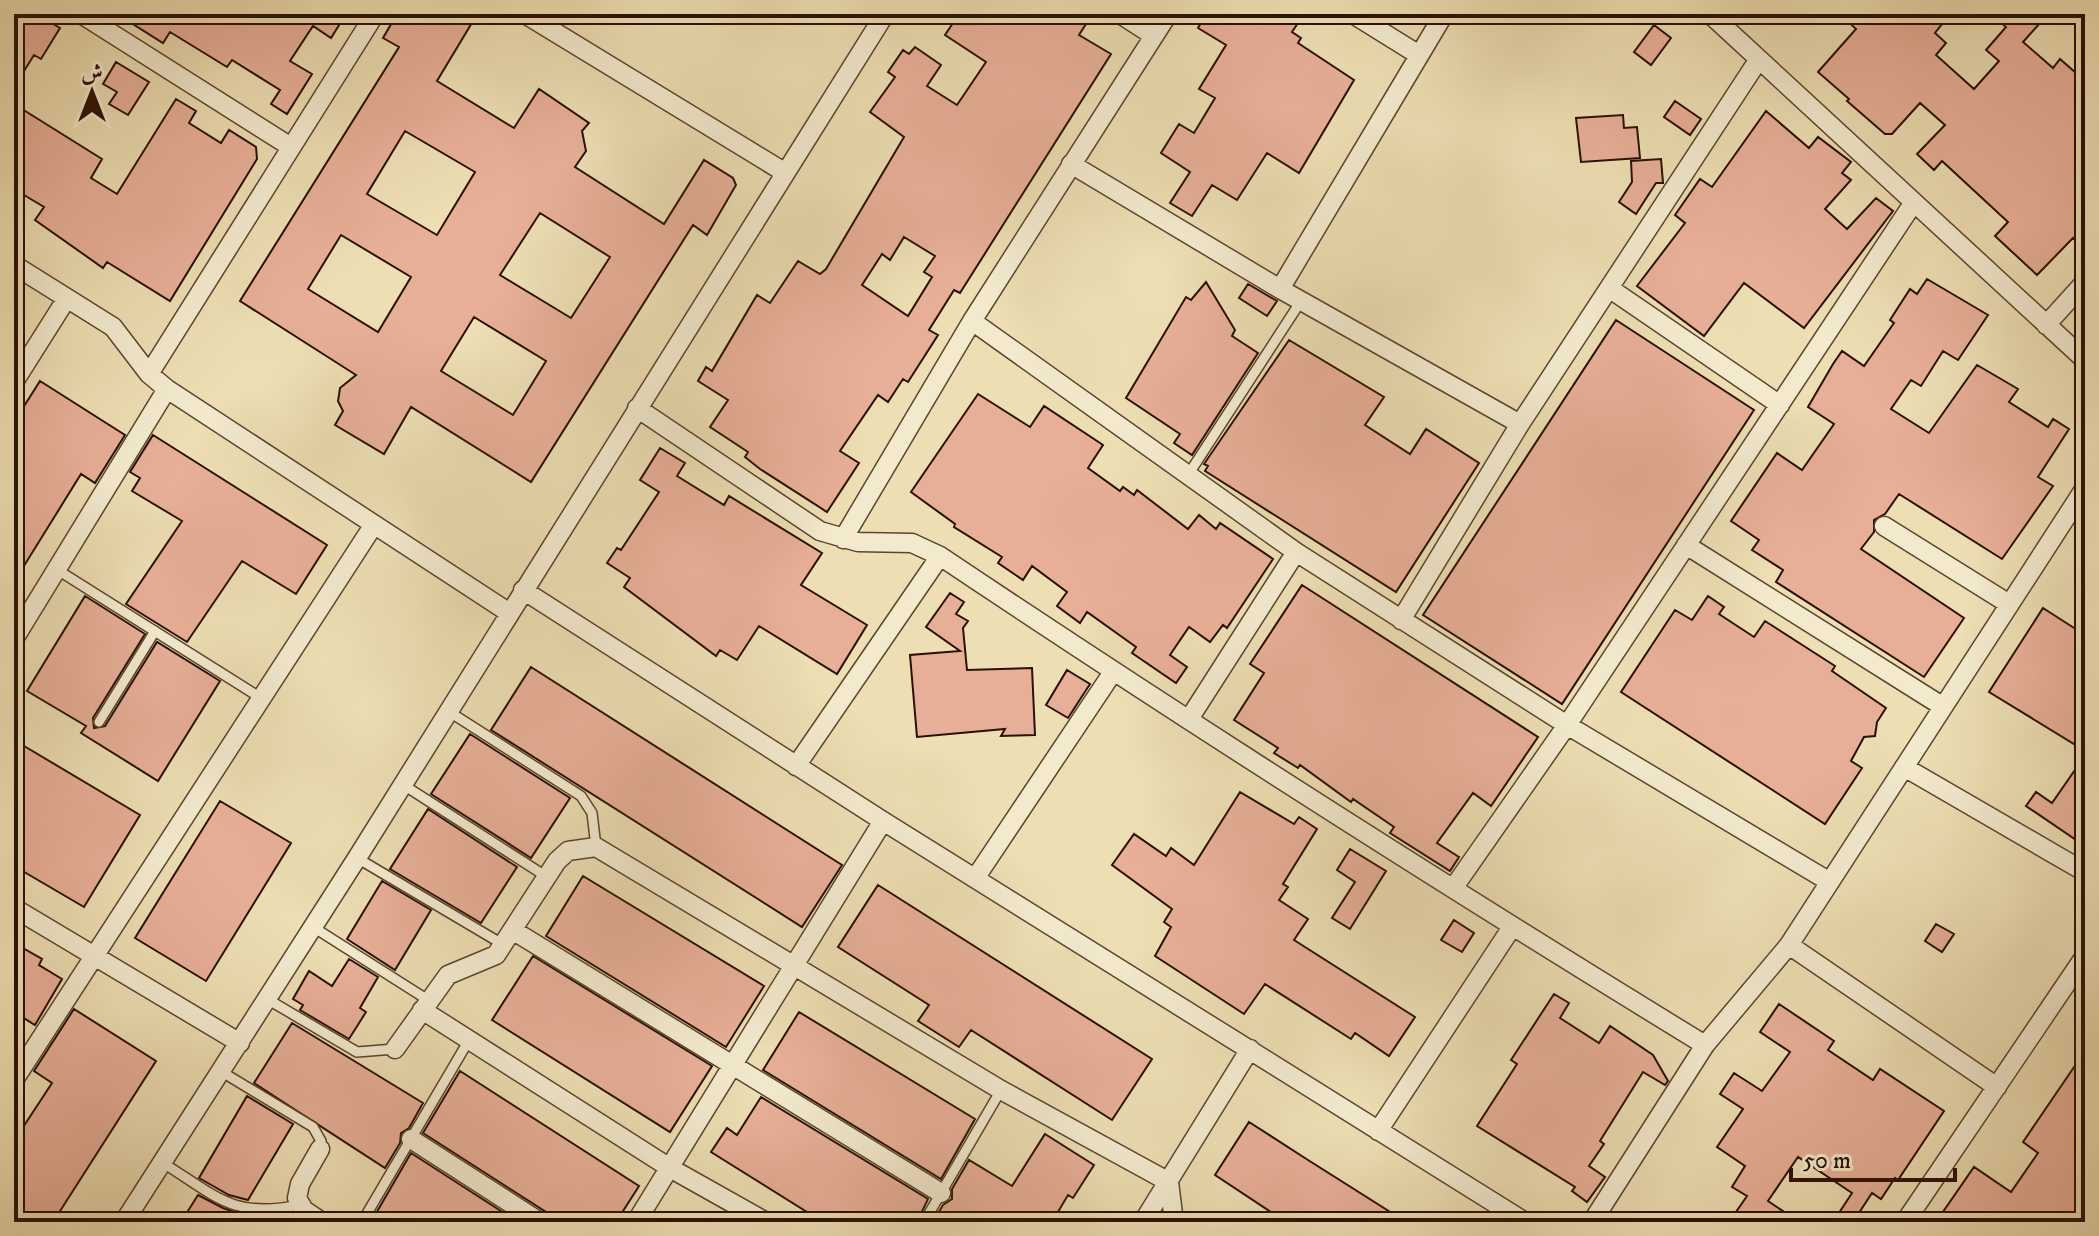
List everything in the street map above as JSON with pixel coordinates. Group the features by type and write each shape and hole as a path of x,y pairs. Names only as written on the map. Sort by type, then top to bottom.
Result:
{"street":[{"path":"81,14 291,147"},
{"path":"149,374 375,14"},
{"path":"525,14 784,172"},
{"path":"124,1222 357,858 508,612 885,14"},
{"path":"1120,14 1154,36"},
{"path":"843,539 972,321 1168,14"},
{"path":"1353,14 1419,55"},
{"path":"1280,289 1444,14"},
{"path":"1710,14 2085,360"},
{"path":"1401,620 1520,424 1759,59"},
{"path":"1071,164 1280,289 1520,424"},
{"path":"1454,887 1567,725 1914,202"},
{"path":"14,265 123,335 149,374 167,389 508,612"},
{"path":"2046,325 2085,282"},
{"path":"1609,288 1780,405"},
{"path":"14,382 67,298"},
{"path":"972,321 1296,552 1567,725 1830,882"},
{"path":"14,639 167,389"},
{"path":"637,408 809,525 843,539 912,543 940,556 1113,672 1454,887 1512,927 1705,1045"},
{"path":"1592,1222 1705,1045 1789,945 2085,488"},
{"path":"14,1080 373,526"},
{"path":"1884,526 2009,604"},
{"path":"1686,545 1942,706"},
{"path":"1189,719 1296,552"},
{"path":"796,766 940,556"},
{"path":"523,590 883,821 1525,1222"},
{"path":"976,877 1113,672"},
{"path":"1904,767 2085,872"},
{"path":"636,1222 883,821"},
{"path":"395,1049 448,975 496,955 547,877 568,851 596,847 1001,1090 1169,1182"},
{"path":"14,908 240,1043"},
{"path":"1378,1131 1512,927"},
{"path":"509,938 735,1064 941,1193"},
{"path":"1789,945 1997,1087"},
{"path":"1905,1222 2085,956"},
{"path":"425,1005 469,1040 670,1168 766,1222"},
{"path":"1143,1222 1250,1049"},
{"path":"411,1139 540,1222"},
{"path":"320,1149 297,1190 299,1205 322,1222"},
{"path":"1169,1182 1174,1222"}],"lane":[{"path":"1188,475 1301,301"},
{"path":"56,569 261,698"},
{"path":"99,722 155,631"},
{"path":"447,711 581,796 592,813 596,847"},
{"path":"402,784 547,877"},
{"path":"357,858 509,938"},
{"path":"313,927 425,1005"},
{"path":"267,999 357,1052 395,1049"},
{"path":"362,1222 469,1040"},
{"path":"222,1072 313,1127 321,1141 320,1149"},
{"path":"924,1222 1001,1090"},
{"path":"163,1163 238,1208 261,1211 299,1205"}],"building":[{"path":"14,14 36,14 60,28 41,59 34,55 14,87"},
{"path":"117,14 346,14 331,38 313,26 290,61 312,74 287,114 271,104 280,90 232,60 227,67 170,32 163,43"},
{"path":"397,14 461,14 473,21 437,81 514,128 539,89 589,123 582,131 586,151 575,167 664,224 704,160 733,178 736,185 707,235 693,225 531,482 411,407 384,454 335,425 343,411 338,401 340,388 356,375 240,301 399,47 383,38","holes":["405,131 475,172 437,235 367,194","540,213 610,257 571,318 500,275","341,235 411,277 378,332 308,289","474,317 546,361 513,415 441,371"]},
{"path":"959,14 1070,14 1086,24 1079,35 1111,54 960,293 954,290 929,330 938,335 908,382 903,379 888,402 878,395 840,451 859,463 827,512 760,469 745,457 748,452 710,427 728,400 698,381 706,367 712,371 757,295 770,303 798,261 820,274 826,269 904,137 870,112 895,77 888,72 903,50 909,54 915,47 941,65 927,86 957,105 986,62 945,35","holes":["904,237 935,256 924,272 932,277 908,316 862,285 882,254 890,260"]},
{"path":"1206,14 1304,14 1292,32 1301,38 1298,43 1354,80 1299,173 1267,153 1237,200 1212,185 1192,216 1170,203 1190,172 1161,153 1179,124 1194,133 1215,98 1199,89 1226,45 1198,28"},
{"path":"1840,14 1950,14 1935,33 1946,43 1936,55 1974,89 1999,61 1986,50 2006,27 1991,14 2048,14 2023,42 2053,68 2060,59 2085,81 2085,250 2073,238 2037,275 1995,236 2008,222 1942,161 1934,170 1917,154 1945,125 1920,103 1892,134 1885,134 1847,101 1849,99 1818,72 1856,29"},
{"path":"1654,25 1671,38 1651,65 1634,52"},
{"path":"116,62 149,82 128,115 109,104 117,92 103,84"},
{"path":"176,99 196,111 189,123 221,143 229,130 256,147 257,159 170,301 107,262 103,268 35,220 44,207 14,189 14,104 102,159 91,178 117,194"},
{"path":"1675,101 1701,119 1690,135 1664,117"},
{"path":"1766,111 1809,148 1818,137 1851,162 1842,173 1851,180 1825,209 1847,229 1876,198 1893,211 1804,328 1744,283 1704,336 1637,286 1685,223 1675,215 1700,179 1712,187"},
{"path":"1623,115 1624,128 1637,127 1640,158 1581,162 1576,118"},
{"path":"1661,159 1663,183 1656,183 1636,214 1619,202 1632,182 1631,161"},
{"path":"1927,279 1988,315 1958,360 1943,351 1921,386 1911,380 1891,409 1929,433 1977,365 2018,389 2009,402 2048,427 2053,419 2069,429 2038,477 2053,486 2002,559 1899,494 1885,514 1874,520 1874,532 1861,549 1964,618 1924,677 1776,582 1783,570 1752,550 1759,540 1731,521 1777,453 1802,470 1834,424 1808,407 1833,364 1842,351 1864,366 1894,323 1890,320 1910,289 1917,294"},
{"path":"1206,282 1235,330 1232,336 1258,353 1192,455 1174,443 1180,434 1126,398 1186,297 1191,300"},
{"path":"1248,284 1277,301 1267,316 1239,298"},
{"path":"1616,320 1754,410 1562,704 1423,615"},
{"path":"1289,340 1384,397 1365,425 1410,454 1426,429 1479,463 1396,592 1205,471 1208,466 1204,464"},
{"path":"40,381 125,435 95,483 81,474 14,582 14,422"},
{"path":"978,394 1030,427 1044,406 1103,445 1088,468 1120,491 1123,487 1134,495 1137,490 1188,529 1199,515 1216,529 1220,523 1273,559 1227,628 1223,625 1210,642 1189,627 1170,655 1187,667 1176,683 1132,653 1136,647 1087,612 1080,623 1057,606 1067,592 1032,566 1023,580 998,563 1002,557 954,527 955,524 911,492"},
{"path":"153,435 327,545 296,594 242,561 187,642 126,604 182,521 132,491 140,478 130,472"},
{"path":"660,448 685,463 677,476 724,505 729,496 822,553 801,585 867,625 837,674 759,626 737,660 720,650 716,656 624,587 630,578 607,563 617,548 621,550 659,492 640,480"},
{"path":"1302,585 1538,737 1491,806 1473,793 1437,843 1459,857 1450,871 1390,833 1394,827 1353,799 1351,802 1300,765 1298,768 1274,753 1278,748 1234,720 1264,673 1250,664"},
{"path":"950,593 964,602 956,614 968,621 963,628 967,670 1032,668 1035,735 1001,736 1005,729 917,737 910,655 960,651 926,627"},
{"path":"85,596 145,634 93,718 94,728 105,726 157,642 220,681 158,781 81,733 86,726 27,691"},
{"path":"1708,596 1724,607 1719,614 1754,637 1765,621 1835,666 1832,671 1886,708 1877,722 1875,736 1864,737 1851,761 1862,768 1825,824 1621,692 1675,610 1692,620"},
{"path":"2043,608 2085,635 2085,725 2074,744 1989,692"},
{"path":"531,667 842,865 802,927 491,730"},
{"path":"1067,670 1090,684 1068,718 1046,705"},
{"path":"470,734 570,798 531,858 431,794"},
{"path":"14,740 140,815 84,907 14,866"},
{"path":"2075,770 2085,777 2085,846 2026,806 2036,792 2052,803"},
{"path":"1240,792 1294,824 1299,817 1317,829 1283,884 1288,887 1279,900 1308,919 1294,940 1415,1017 1389,1056 1355,1033 1351,1039 1265,984 1244,1014 1155,956 1171,927 1164,922 1172,909 1112,865 1134,834 1166,856 1171,848 1194,865"},
{"path":"220,801 291,843 206,981 135,938"},
{"path":"428,809 517,867 481,923 390,869"},
{"path":"1350,849 1386,871 1350,929 1332,918 1355,882 1337,870"},
{"path":"583,876 764,986 726,1047 546,936"},
{"path":"382,881 431,910 395,970 347,939"},
{"path":"878,885 1152,1059 1112,1120 971,1030 959,1047 918,1021 929,1005 838,947"},
{"path":"1454,920 1474,933 1462,952 1441,940"},
{"path":"1936,924 1954,934 1942,952 1925,941"},
{"path":"14,943 42,959 39,965 62,979 35,1025 14,1012"},
{"path":"533,956 712,1066 670,1132 492,1020"},
{"path":"349,959 378,977 360,1008 366,1012 349,1039 300,1010 303,1005 293,999 309,971 332,986"},
{"path":"1554,994 1569,1003 1560,1018 1599,1043 1610,1026 1653,1055 1668,1081 1665,1085 1643,1072 1600,1141 1604,1144 1589,1166 1605,1177 1587,1202 1572,1191 1575,1187 1477,1126 1517,1064 1511,1060"},
{"path":"1779,1004 1834,1041 1828,1050 1873,1080 1880,1069 1944,1111 1898,1180 1895,1178 1881,1199 1872,1193 1853,1222 1833,1222 1852,1193 1798,1157 1768,1201 1799,1222 1729,1222 1747,1196 1732,1187 1745,1166 1717,1147 1743,1109 1720,1094 1734,1073 1762,1091 1790,1052 1760,1032"},
{"path":"74,1009 156,1061 53,1222 14,1222 14,1141 52,1083 34,1071"},
{"path":"799,1012 975,1119 941,1179 763,1070"},
{"path":"292,1023 423,1103 409,1128 401,1133 400,1143 385,1168 254,1083"},
{"path":"2085,1051 2085,1222 1936,1222 1974,1167 2011,1192 2038,1153 2023,1142"},
{"path":"460,1071 639,1186 616,1222 552,1222 546,1212 423,1133"},
{"path":"247,1096 293,1124 248,1200 229,1195 199,1178"},
{"path":"761,1097 928,1199 917,1222 823,1222 711,1152 727,1128 737,1135"},
{"path":"1249,1122 1406,1222 1268,1222 1274,1214 1215,1175"},
{"path":"1045,1134 1094,1165 1073,1198 1068,1195 1052,1222 933,1222 943,1205 952,1199 952,1189 969,1160 1012,1186"},
{"path":"411,1153 518,1222 371,1222"},
{"path":"198,1195 240,1214 236,1222 181,1222"}]}
